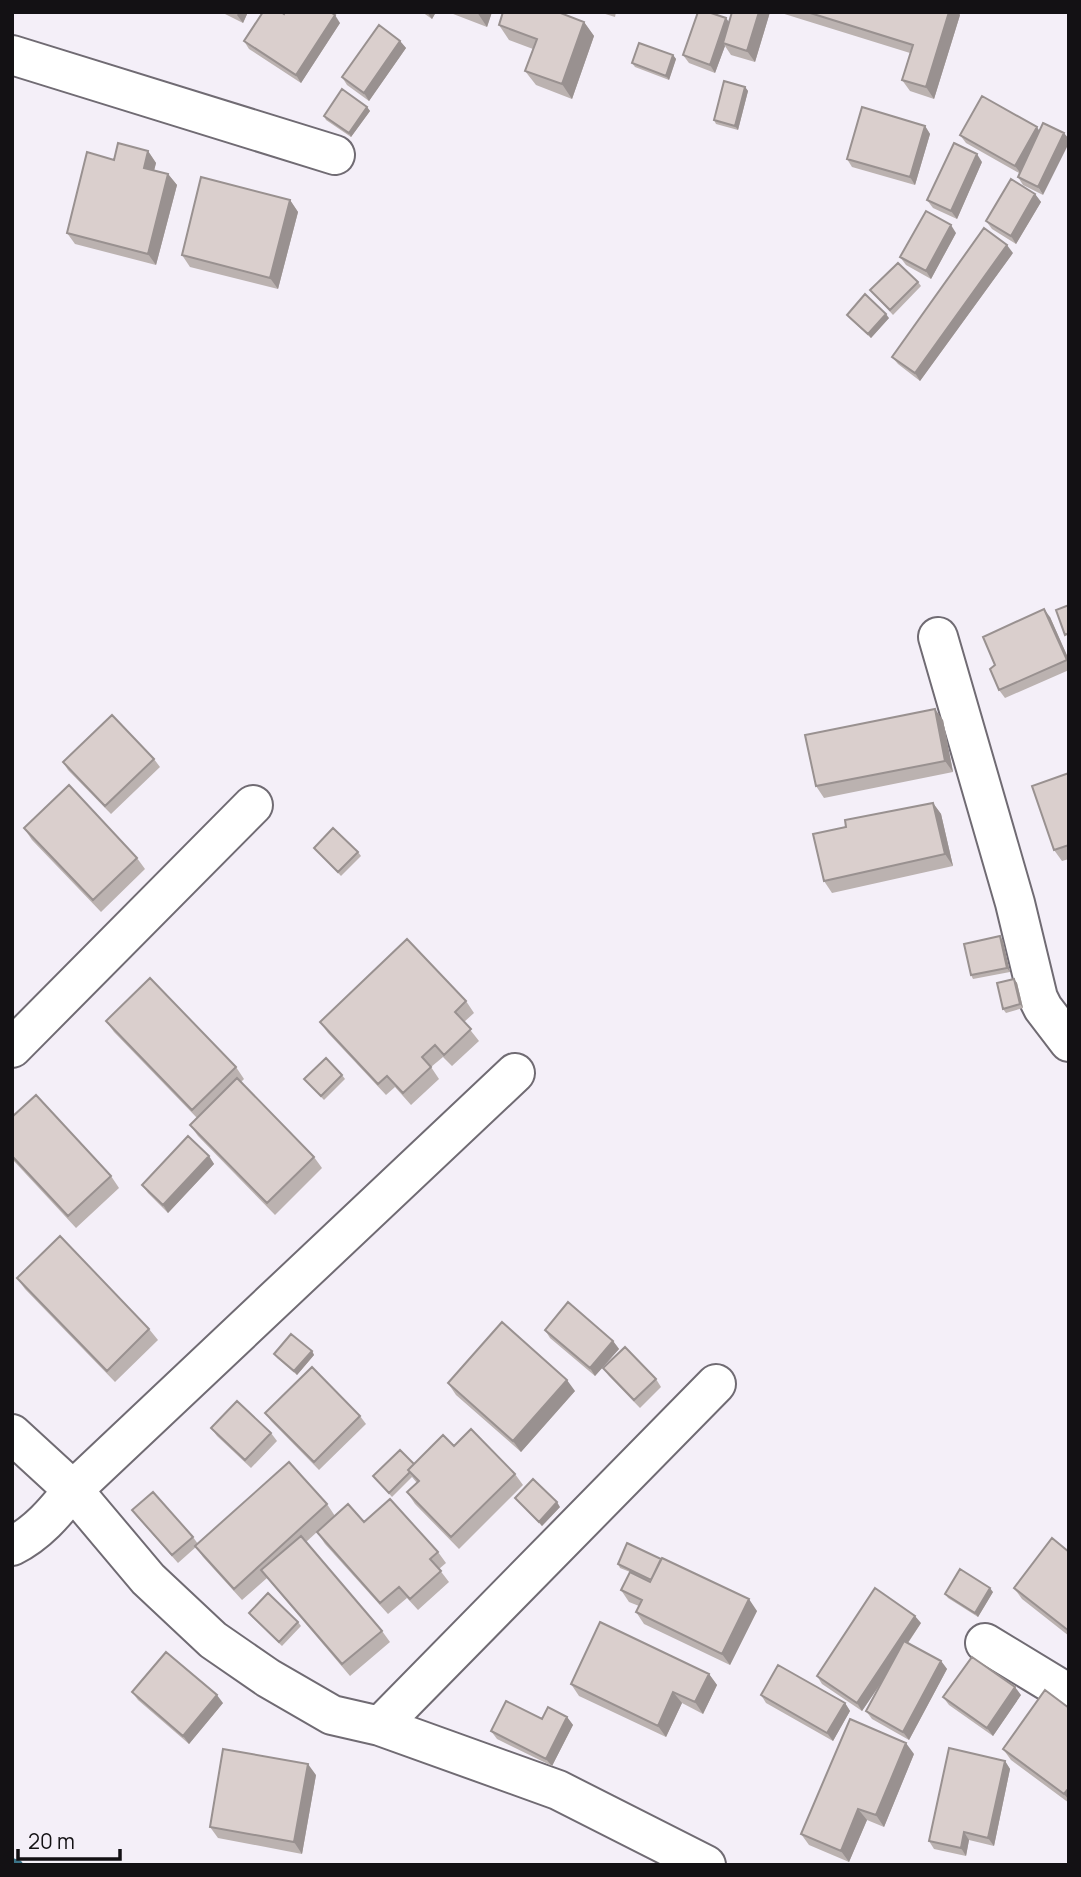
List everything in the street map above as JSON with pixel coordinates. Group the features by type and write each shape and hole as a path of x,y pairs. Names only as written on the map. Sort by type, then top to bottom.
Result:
{"street":[{"path":"12,55 335,155"},
{"path":"938,637 1016,903 1038,998 1069,1042"},
{"path":"12,1048 253,805"},
{"path":"12,1546 27,1539 47,1521 73,1490 515,1073"},
{"path":"380,1726 716,1384"},
{"path":"12,1434 73,1490 148,1579 213,1640 268,1678 332,1715 380,1726 558,1790 706,1865"},
{"path":"985,1643 1069,1694"}],"building":[{"path":"263,12 330,12 335,15 296,75 244,41"},
{"path":"503,12 558,12 584,22 562,84 525,71 537,39 499,25"},
{"path":"698,12 726,18 710,65 683,55"},
{"path":"732,12 759,12 747,51 723,43"},
{"path":"807,12 949,12 926,87 902,80 913,45"},
{"path":"379,25 400,41 364,93 342,77"},
{"path":"639,43 673,55 666,76 632,63"},
{"path":"724,81 745,87 735,126 714,120"},
{"path":"342,89 367,107 349,133 324,116"},
{"path":"982,96 1037,127 1015,166 960,135"},
{"path":"862,107 925,126 910,177 847,159"},
{"path":"1043,123 1064,133 1038,187 1018,177"},
{"path":"118,143 148,151 144,168 168,174 148,254 67,233 87,152 114,160"},
{"path":"954,143 977,154 951,211 927,200"},
{"path":"201,177 290,200 270,278 182,255"},
{"path":"1011,179 1035,194 1011,236 986,221"},
{"path":"926,211 951,225 926,271 900,257"},
{"path":"984,228 1007,245 915,373 892,357"},
{"path":"898,263 918,282 890,310 870,290"},
{"path":"865,294 886,314 868,334 847,315"},
{"path":"1069,605 1069,633 1065,635 1056,610"},
{"path":"1044,609 1067,660 999,690 990,669 995,665 983,637"},
{"path":"935,709 945,761 816,786 805,735"},
{"path":"112,715 154,759 105,806 63,762"},
{"path":"1069,773 1069,845 1054,850 1032,786"},
{"path":"69,785 137,858 93,900 24,828"},
{"path":"933,803 945,854 824,881 813,834 846,827 845,820"},
{"path":"333,828 358,852 338,872 314,848"},
{"path":"1000,936 1007,968 971,975 964,944"},
{"path":"407,939 466,1001 455,1012 471,1029 444,1055 435,1045 422,1057 431,1067 403,1093 387,1076 378,1084 320,1022"},
{"path":"150,978 236,1067 192,1110 106,1021"},
{"path":"1014,979 1020,1004 1003,1009 997,983"},
{"path":"326,1058 342,1075 321,1096 304,1079"},
{"path":"237,1078 314,1157 267,1203 190,1125"},
{"path":"36,1095 111,1176 68,1216 12,1156 12,1117"},
{"path":"188,1136 209,1156 163,1205 142,1185"},
{"path":"60,1236 149,1329 107,1371 17,1278"},
{"path":"568,1302 613,1341 590,1368 545,1330"},
{"path":"502,1322 567,1380 513,1441 448,1383"},
{"path":"291,1334 312,1351 294,1371 274,1354"},
{"path":"625,1347 656,1379 634,1400 603,1368"},
{"path":"312,1367 360,1416 314,1462 265,1413"},
{"path":"237,1401 271,1433 245,1460 211,1428"},
{"path":"471,1429 515,1474 451,1537 407,1492 419,1481 408,1470 443,1435 454,1446"},
{"path":"400,1450 414,1464 408,1470 410,1472 389,1493 373,1476"},
{"path":"289,1462 327,1504 234,1589 195,1546"},
{"path":"533,1479 557,1502 539,1522 515,1498"},
{"path":"153,1492 193,1537 172,1555 132,1510"},
{"path":"390,1499 438,1552 430,1559 441,1571 410,1599 399,1587 380,1603 317,1532 348,1504 364,1522"},
{"path":"301,1536 382,1631 342,1664 261,1570"},
{"path":"1052,1538 1069,1552 1069,1631 1014,1588"},
{"path":"627,1543 661,1559 651,1580 618,1564"},
{"path":"662,1558 749,1599 722,1654 636,1612 642,1600 621,1590 630,1572 650,1582"},
{"path":"960,1569 990,1588 975,1613 945,1594"},
{"path":"875,1588 915,1616 857,1703 817,1676"},
{"path":"268,1593 298,1622 279,1642 249,1613"},
{"path":"600,1622 709,1674 695,1702 673,1692 658,1726 571,1684"},
{"path":"904,1641 941,1661 903,1732 866,1711"},
{"path":"166,1652 217,1695 183,1736 132,1692"},
{"path":"972,1657 1015,1687 987,1728 943,1697"},
{"path":"778,1665 845,1703 827,1733 761,1695"},
{"path":"1045,1690 1069,1708 1069,1788 1064,1794 1003,1749"},
{"path":"506,1701 542,1719 548,1707 567,1717 546,1759 491,1731"},
{"path":"850,1719 906,1743 876,1815 858,1809 841,1851 801,1834"},
{"path":"949,1748 1005,1761 988,1838 964,1832 961,1848 929,1841"},
{"path":"223,1749 308,1764 294,1842 210,1827"}],"waterway":[{"path":"12,1863 18,1865"}]}
